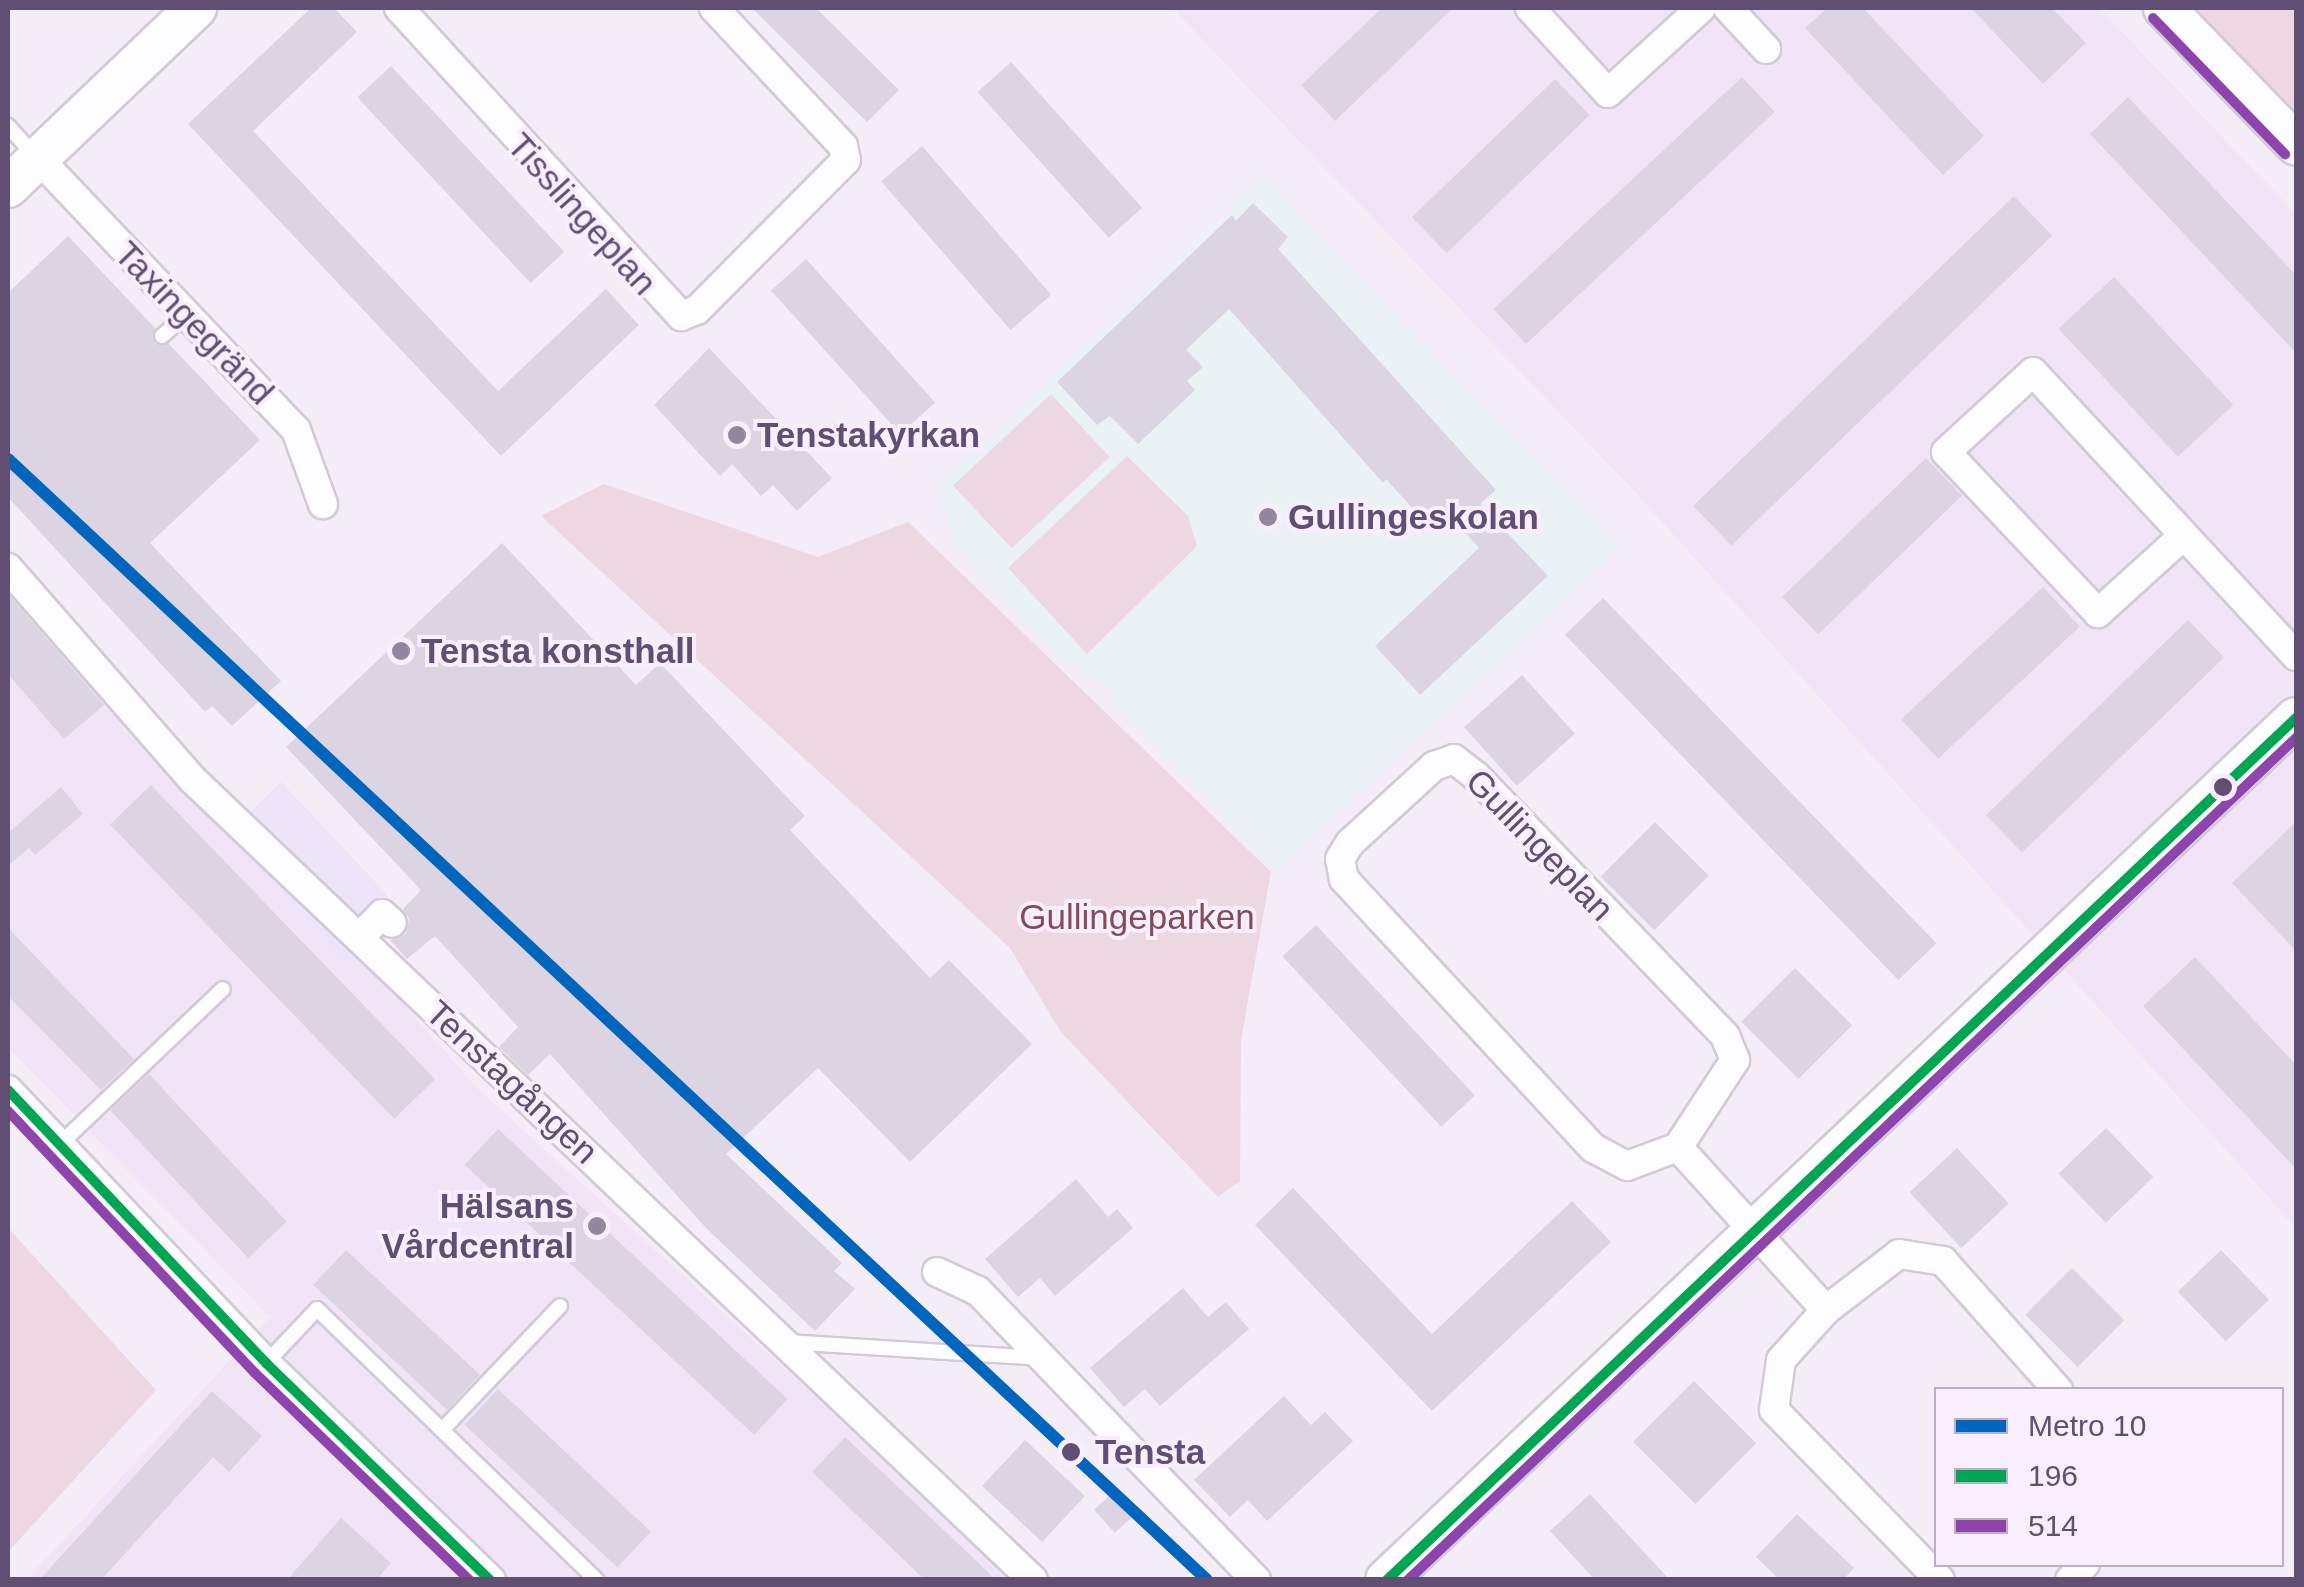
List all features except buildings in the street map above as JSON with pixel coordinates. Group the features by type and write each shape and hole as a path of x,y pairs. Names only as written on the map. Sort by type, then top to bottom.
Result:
{"street":[{"path":"8,187 196,8"},
{"name":"Tisslingeplan","path":"399,8 681,316 697,310 841,173 846,160 844,146 714,8"},
{"path":"1530,8 1608,93 1701,8"},
{"path":"1728,8 1766,48"},
{"path":"2164,8 2296,144"},
{"name":"Taxingegränd","path":"38,158 184,317 296,430 323,504"},
{"path":"2183,536 2098,613 1946,452 2033,372 2296,656"},
{"name":"Tenstagången","path":"8,568 162,747 1033,1580"},
{"path":"1386,1580 2296,718"},
{"name":"Gullingeplan","path":"1454,759 1476,776 1725,1036 1735,1060 1678,1148 1627,1166 1593,1148 1344,879 1340,860 1350,843 1434,766 1454,759"},
{"path":"359,938 382,914 392,923"},
{"path":"8,1090 266,1364 491,1580"},
{"path":"1678,1148 1826,1310"},
{"path":"1940,1580 1774,1410 1782,1360 1826,1310 1898,1254 1942,1261 2055,1387"},
{"path":"937,1272 978,1290 1256,1580"}],"lane":[{"path":"8,126 38,158"},
{"path":"162,336 184,317"},
{"path":"59,1145 223,989"},
{"path":"442,1430 560,1306"},
{"path":"266,1364 316,1309 596,1580"},
{"path":"780,1341 1042,1358"}],"shaded area":[{"path":"1172,8 2099,8 2296,214 2296,1228 1637,494"},
{"name":"Gullingeskolan","path":"1263,177 1620,548 1277,871 1109,700 1107,687 1057,657 955,546 937,488"},
{"path":"8,551 478,1089 1016,1579 27,1579 270,1317 8,1047"},
{"path":"281,782 386,893 392,923 345,964 223,839"}],"green space":[{"path":"2195,8 2296,8 2296,115 2205,18"},
{"path":"1051,394 1110,457 1012,548 953,485"},
{"path":"1127,456 1188,516 1197,546 1087,654 1008,568"},
{"name":"Gullingeparken","path":"604,484 818,557 908,522 1271,872 1241,1040 1240,1181 1218,1197 1061,1032 1010,948 541,516"},
{"path":"8,1228 156,1390 8,1552"}],"metro line":[{"name":"10","path":"8,459 1207,1580"}],"transit line":[{"name":"514","path":"2153,18 2285,154"},
{"name":"196","path":"1387,1580 2296,718"},
{"name":"514","path":"1408,1580 2296,738"},
{"name":"196","path":"8,1090 266,1363 490,1580"},
{"name":"514","path":"8,1111 255,1373 469,1580"}],"place":[{"name":"Tenstakyrkan","path":"737,435"},
{"name":"Gullingeskolan","path":"1268,517"},
{"name":"Tensta konsthall","path":"401,651"},
{"name":"Hälsans Vårdcentral","path":"597,1226"},
{"name":"Tensta","path":"1071,1452"}]}
